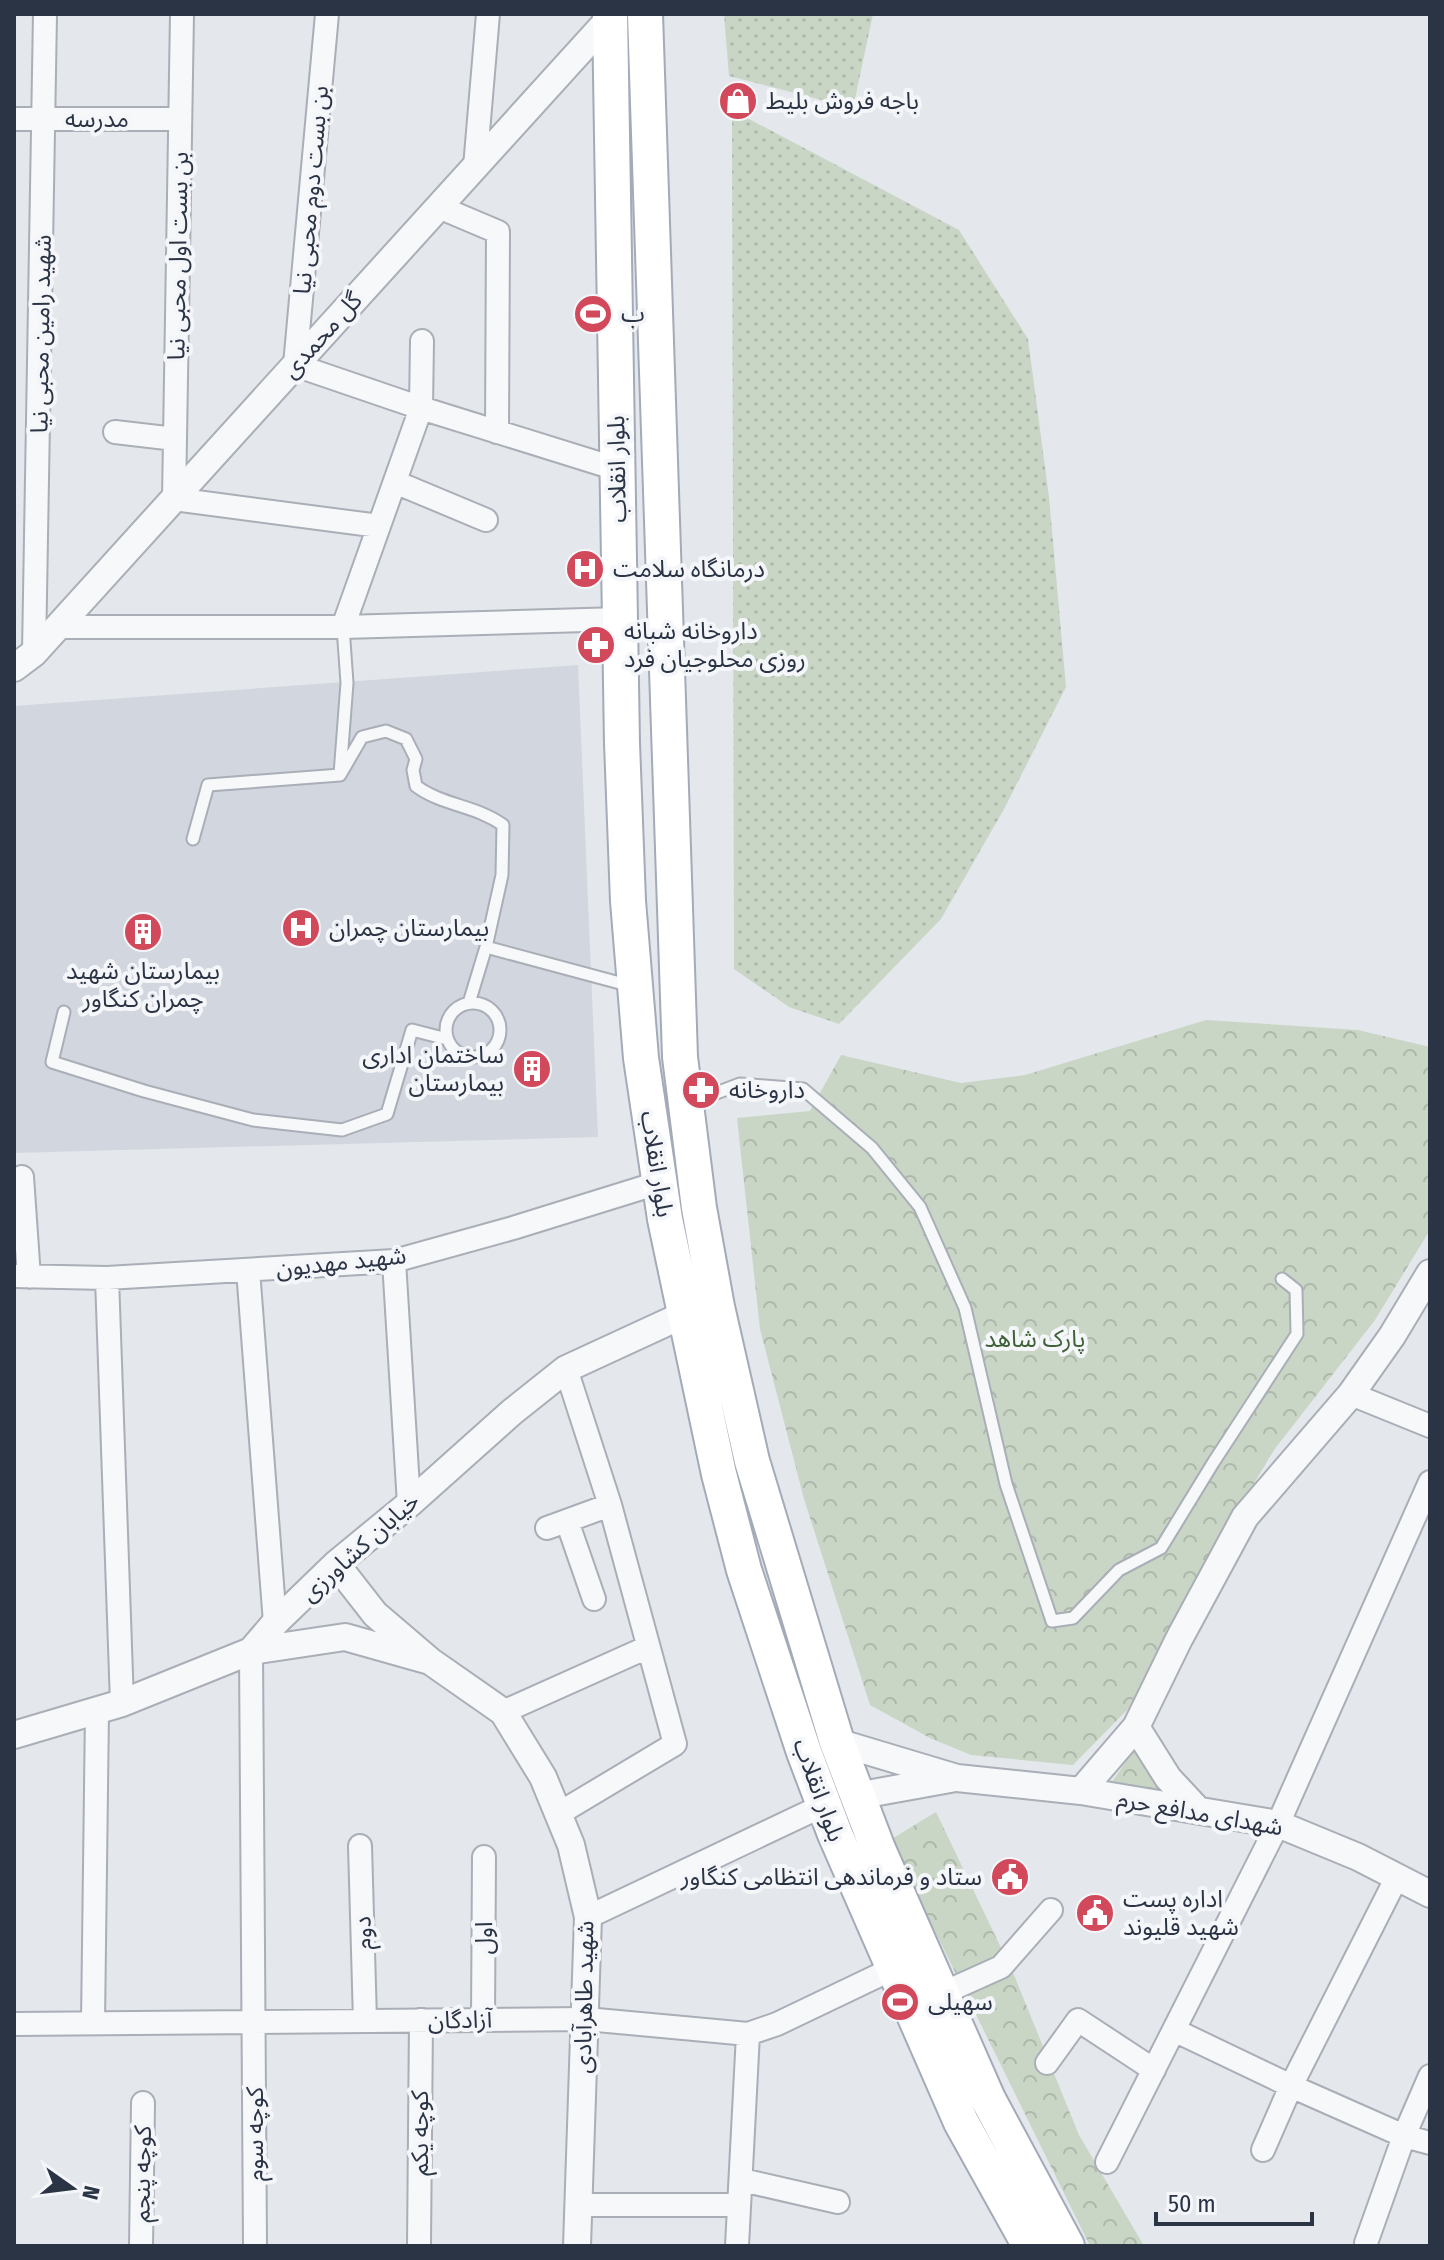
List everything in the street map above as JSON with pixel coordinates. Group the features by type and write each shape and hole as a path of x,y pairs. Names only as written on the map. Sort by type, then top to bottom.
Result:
{"main road":[{"name":"بلوار انقلاب","path":"645,14 680,1057 699,1208 717,1307 752,1461 837,1742 840,1800 892,1969 961,2122 1030,2246"},
{"name":"بلوار انقلاب","path":"607,15 626,854 641,1058 658,1183 683,1315 744,1570 840,1800 941,1994 988,2099 1067,2246"}],"street":[{"name":"شهید رامین محبی نیا","path":"21,657 45,119 45,14"},
{"name":"بن بست اول محبی نیا","path":"174,499 182,14"},
{"name":"بن بست دوم محبی نیا","path":"295,365 327,14"},
{"path":"475,167 488,14"},
{"name":"گل محمدی","path":"21,657 58,627 475,167 607,15"},
{"name":"مدرسه","path":"14,119 180,119"},
{"path":"439,207 498,232 497,432"},
{"path":"343,627 421,408 422,341"},
{"path":"295,365 617,469"},
{"path":"115,432 175,439"},
{"path":"395,482 486,520"},
{"path":"174,499 379,526"},
{"path":"58,627 343,627 620,619"},
{"path":"21,1276 22,1177"},
{"name":"شهید مهدیون","path":"21,1276 107,1278 394,1261 658,1183"},
{"path":"394,1261 409,1504"},
{"path":"248,1270 275,1623"},
{"path":"1081,1791 1136,1727 1245,1517 1351,1394 1392,1336 1430,1273"},
{"path":"93,2023 110,1707 107,1278"},
{"name":"خیابان کشاورزی","path":"14,1735 110,1707 251,1651 275,1623 336,1564 566,1369 683,1315"},
{"path":"558,1814 675,1744 610,1505 566,1369"},
{"path":"1351,1394 1430,1426"},
{"path":"1107,2162 1278,1824 1430,1482"},
{"path":"594,1599 557,1524 610,1505"},
{"path":"336,1564 375,1614 430,1661"},
{"path":"251,1651 345,1637 430,1661"},
{"path":"503,1712 648,1647"},
{"name":"کوچه سوم","path":"251,1651 255,2246"},
{"name":"شهید طاهرآبادی","path":"430,1661 503,1712 543,1777 571,1845 588,1917 577,2246"},
{"path":"1136,1727 1168,1778 1196,1808"},
{"path":"837,1742 957,1778"},
{"path":"588,1917 840,1800 957,1778"},
{"name":"شهدای مدافع حرم","path":"957,1778 1081,1791 1278,1824 1358,1857 1430,1894"},
{"name":"دوم","path":"360,1846 365,2021"},
{"name":"اول","path":"483,2019 484,1857"},
{"path":"1263,2150 1291,2086 1397,1877"},
{"path":"941,1994 1001,1967 1051,1910"},
{"name":"آزادگان","path":"14,2024 586,2019 748,2034 777,2024 892,1969"},
{"name":"کوچه یکم","path":"419,2246 421,2020"},
{"path":"1047,2063 1078,2020 1154,2070"},
{"path":"1174,2030 1404,2136 1430,2143"},
{"path":"737,2246 748,2034"},
{"path":"1366,2243 1404,2136 1430,2076"},
{"name":"کوچه پنجم","path":"141,2246 143,2103"},
{"path":"742,2180 838,2202"},
{"path":"578,2205 739,2205"}],"lane":[{"path":"340,775 347,683 343,627"},
{"path":"340,775 362,737 386,731 406,739 416,759 413,770 416,786 431,797 485,812 503,825 502,875 486,947 469,1003"},
{"path":"193,839 208,785 340,775"},
{"path":"486,947 635,987"},
{"path":"64,1012 52,1062 253,1120 315,1129 342,1130 387,1114 412,1030 447,1039 458,1053 467,1057 485,1055 498,1043 500,1026 493,1011 477,1003 469,1003 460,1006 448,1020 447,1039"},
{"path":"686,1104 740,1084 803,1089 872,1148 920,1207 965,1308 1006,1484 1052,1621 1073,1618 1119,1570 1161,1548 1297,1334 1296,1290 1282,1279"}],"shaded area":[{"name":"بیمارستان چمران","path":"578,665 598,1137 14,1153 14,706"}],"green space":[{"path":"724,14 873,14 853,108 729,76"},
{"path":"732,110 959,230 1028,339 1049,497 1066,687 1004,809 941,919 839,1024 789,1007 734,969"},
{"name":"پارک شاهد","path":"1206,1020 1358,1030 1430,1047 1430,1230 1375,1320 1274,1450 1192,1587 1129,1708 1073,1765 971,1755 930,1738 870,1705 804,1499 760,1329 737,1118 810,1111 841,1055 961,1083 1025,1075"},
{"path":"1136,1747 1166,1791 1112,1782"},
{"path":"936,1812 1014,1975 1079,2135 1144,2246 1090,2246 890,1840"}],"place":[{"name":"باجه فروش بلیط","path":"738,101"},
{"name":"ب","path":"593,314"},
{"name":"درمانگاه سلامت","path":"585,569"},
{"name":"داروخانه شبانه روزی محلوجیان فرد","path":"596,645"},
{"name":"بیمارستان چمران","path":"301,928"},
{"name":"بیمارستان شهید چمران کنگاور","path":"143,932"},
{"name":"ساختمان اداری بیمارستان","path":"532,1069"},
{"name":"داروخانه","path":"701,1090"},
{"name":"ستاد و فرماندهی انتظامی کنگاور","path":"1010,1877"},
{"name":"اداره پست شهید قلیوند","path":"1095,1913"},
{"name":"سهیلی","path":"900,2002"}]}
